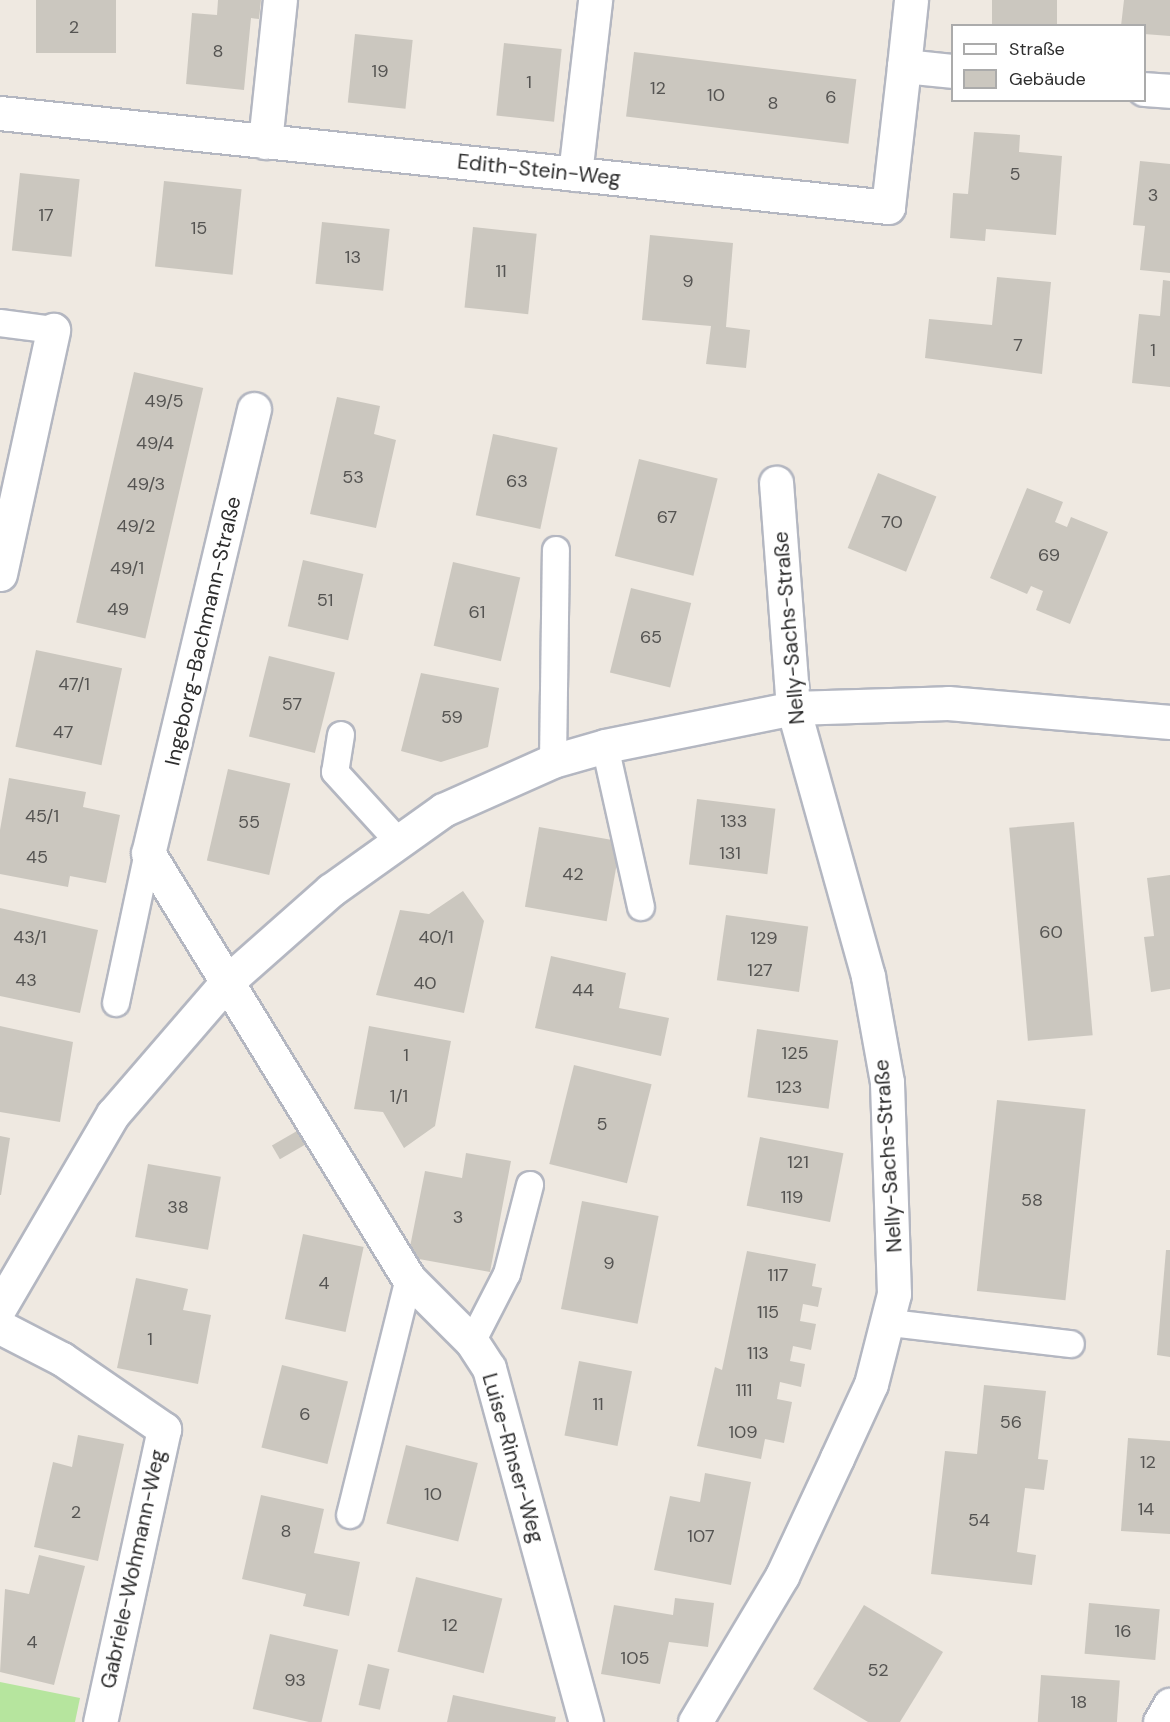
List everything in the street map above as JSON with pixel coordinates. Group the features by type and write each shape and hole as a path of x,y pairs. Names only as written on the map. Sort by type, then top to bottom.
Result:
{"street":[{"path":"266,142 280,0"},
{"path":"575,174 596,0"},
{"path":"911,0 904,66 951,71"},
{"name":"Edith-Stein-Weg","path":"0,113 888,207 904,66"},
{"path":"1146,88 1170,91"},
{"path":"0,574 53,330"},
{"name":"Ingeborg-Bachmann-Straße","path":"148,852 255,409"},
{"name":"Nelly-Sachs-Straße","path":"695,1722 782,1576 871,1384 891,1323 896,1225 887,1082 868,976 793,708 776,483"},
{"path":"0,1307 113,1114 228,981 397,840 443,810 553,761 605,746 793,708 948,703 1170,722"},
{"path":"148,852 228,981"},
{"name":"Luise-Rinser-Weg","path":"228,981 409,1279 472,1342 489,1368 586,1722"},
{"name":"Gabriele-Wohmann-Weg","path":"0,1327 62,1359 164,1429 100,1722"},
{"path":"1160,1722 1170,1705"}],"lane":[{"path":"0,323 53,330"},
{"path":"553,761 556,550"},
{"path":"341,735 335,772 397,840"},
{"path":"605,746 641,907"},
{"name":"Ingeborg-Bachmann-Straße","path":"116,1003 148,852"},
{"path":"472,1342 507,1274 530,1185"},
{"path":"350,1515 409,1279"},
{"path":"891,1323 1071,1344"}],"green space":[{"path":"0,1682 80,1698 75,1722 0,1722"}],"building":[{"path":"36,0 116,0 116,53 36,53"},
{"path":"218,0 261,0 259,19 251,18 244,90 186,84 192,13 217,15"},
{"path":"992,0 1057,0 1057,24 992,24"},
{"path":"1124,0 1170,0 1170,36 1146,34 1146,24 1121,24"},
{"path":"355,34 413,40 405,109 348,103"},
{"path":"504,43 562,49 554,122 496,116"},
{"path":"634,52 856,79 848,144 626,117"},
{"path":"974,132 1020,135 1019,152 1062,156 1056,235 986,229 985,241 950,238 953,193 968,194"},
{"path":"1140,161 1170,164 1170,273 1140,270 1145,226 1133,225"},
{"path":"20,173 80,179 72,257 12,251"},
{"path":"164,181 242,189 233,275 155,267"},
{"path":"322,222 390,229 383,291 316,284"},
{"path":"473,227 537,234 528,314 465,308"},
{"path":"650,235 733,243 726,327 750,330 746,368 706,364 711,326 642,320"},
{"path":"997,277 1051,282 1042,374 925,358 929,319 992,325"},
{"path":"1163,280 1170,281 1170,387 1132,383 1139,314 1160,316"},
{"path":"134,372 203,388 145,638 76,622"},
{"path":"337,397 380,406 374,434 396,440 376,528 310,514"},
{"path":"493,434 558,448 540,529 476,515"},
{"path":"639,459 718,479 693,576 615,556"},
{"path":"878,473 936,497 906,572 848,548"},
{"path":"1027,488 1063,502 1055,522 1067,527 1071,517 1108,532 1070,624 1036,610 1043,591 1031,586 1027,594 990,578"},
{"path":"303,560 363,574 348,640 288,626"},
{"path":"453,562 520,578 501,661 434,646"},
{"path":"631,588 691,603 670,687 610,672"},
{"path":"36,650 122,668 101,765 15,747"},
{"path":"269,656 335,672 315,753 249,737"},
{"path":"421,673 499,688 488,747 441,762 401,751"},
{"path":"228,769 290,783 269,875 207,861"},
{"path":"9,778 86,792 83,807 120,815 106,883 70,876 68,887 0,874 0,830"},
{"path":"697,799 775,809 767,874 689,865"},
{"path":"1074,822 1093,1035 1028,1041 1009,828"},
{"path":"539,827 621,841 607,921 525,907"},
{"path":"1170,875 1170,989 1151,992 1144,937 1154,936 1147,878"},
{"path":"463,891 484,921 464,1013 376,995 400,910 429,914"},
{"path":"0,908 98,930 80,1013 0,996"},
{"path":"726,915 808,927 799,992 717,980"},
{"path":"551,956 626,973 619,1008 669,1018 661,1056 535,1028"},
{"path":"0,1026 73,1042 60,1122 0,1112"},
{"path":"369,1026 451,1041 435,1126 404,1148 383,1112 354,1109"},
{"path":"757,1029 838,1040 829,1109 747,1097"},
{"path":"574,1065 652,1084 627,1183 549,1164"},
{"path":"997,1100 1086,1109 1065,1300 977,1291"},
{"path":"297,1131 305,1145 280,1159 272,1146"},
{"path":"0,1136 10,1138 1,1195 0,1195"},
{"path":"760,1137 843,1153 830,1222 747,1206"},
{"path":"466,1153 511,1161 490,1272 408,1257 425,1171 462,1178"},
{"path":"148,1164 221,1177 208,1250 135,1237"},
{"path":"582,1201 659,1216 638,1324 561,1309"},
{"path":"303,1234 364,1247 346,1332 285,1319"},
{"path":"1166,1250 1170,1250 1170,1357 1157,1355"},
{"path":"747,1251 816,1264 812,1286 822,1288 818,1307 803,1304 800,1321 816,1324 811,1350 793,1346 790,1361 805,1364 801,1387 780,1382 777,1399 792,1402 784,1443 765,1439 761,1459 697,1446 715,1367 722,1370"},
{"path":"136,1278 188,1289 183,1310 211,1315 198,1384 117,1368"},
{"path":"579,1361 632,1371 618,1446 564,1436"},
{"path":"282,1365 348,1381 327,1464 261,1447"},
{"path":"984,1385 1046,1391 1038,1459 1048,1460 1044,1490 1025,1488 1017,1552 1036,1555 1032,1585 931,1574 945,1451 977,1454"},
{"path":"78,1435 124,1444 98,1561 34,1547 53,1462 72,1467"},
{"path":"1128,1438 1170,1441 1170,1534 1121,1531"},
{"path":"406,1445 478,1463 458,1541 386,1524"},
{"path":"705,1473 751,1482 731,1585 654,1570 670,1496 700,1502"},
{"path":"261,1495 324,1509 314,1553 360,1562 349,1616 303,1606 306,1594 242,1579"},
{"path":"39,1555 85,1566 54,1685 0,1672 5,1589 29,1594"},
{"path":"416,1577 502,1599 484,1673 397,1652"},
{"path":"675,1598 714,1603 708,1647 669,1642 660,1684 601,1674 614,1605 673,1615"},
{"path":"1089,1603 1160,1609 1155,1660 1085,1654"},
{"path":"864,1605 943,1652 900,1722 868,1722 813,1689"},
{"path":"270,1634 338,1650 322,1722 309,1722 253,1709"},
{"path":"368,1664 389,1669 380,1710 359,1705"},
{"path":"1041,1675 1120,1681 1117,1722 1038,1722"},
{"path":"453,1695 556,1717 555,1722 447,1722"}]}
